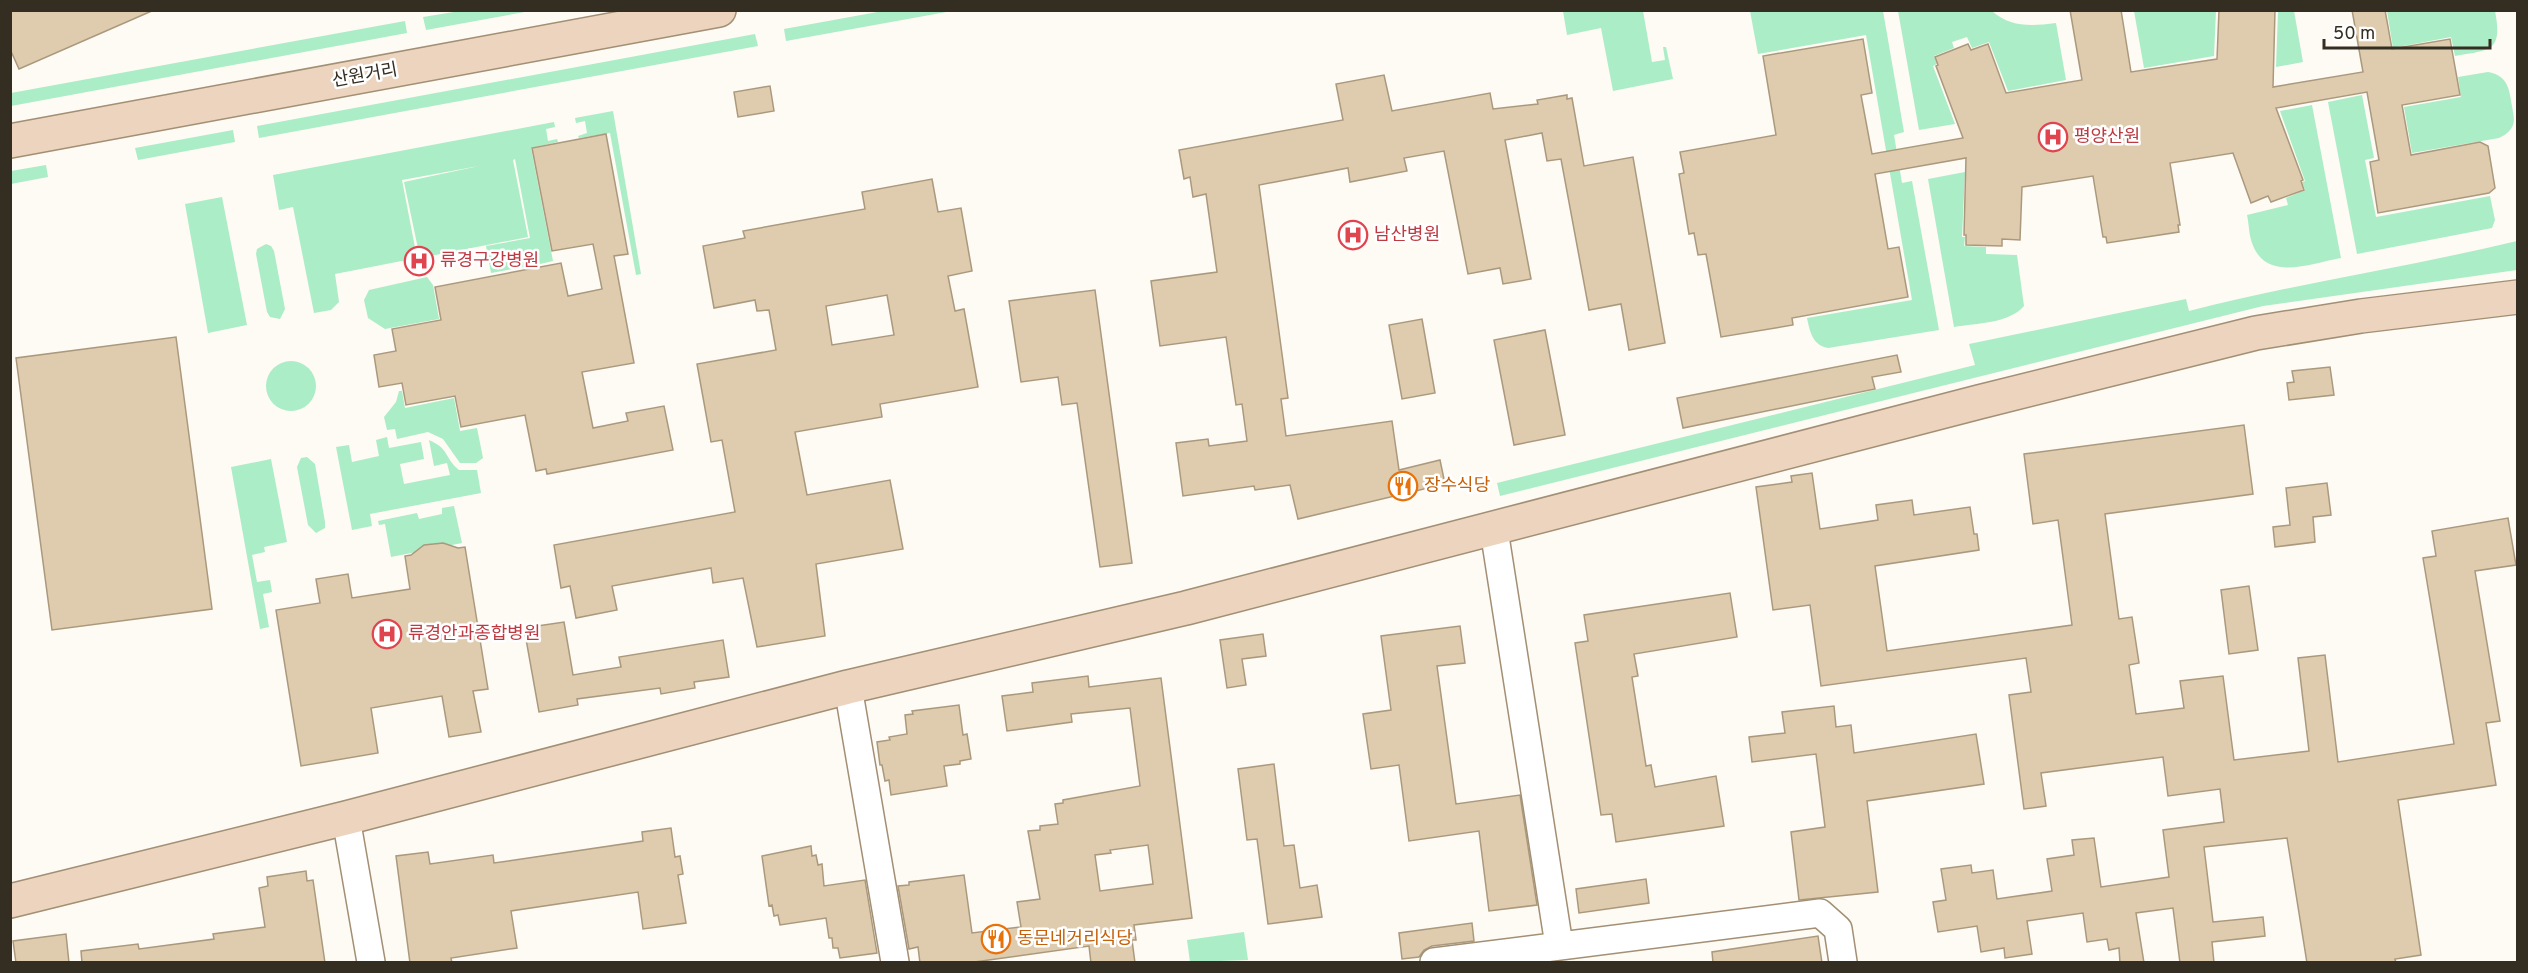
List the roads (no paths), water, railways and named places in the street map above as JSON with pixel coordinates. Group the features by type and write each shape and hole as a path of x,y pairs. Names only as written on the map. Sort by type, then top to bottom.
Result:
{"street":[{"name":"산원거리","path":"10,141 719,10"},
{"path":"10,901 346,818 848,687 1186,608 1494,530 1979,402 2256,333 2361,316 2517,297"},
{"path":"1494,530 1559,945"},
{"path":"848,687 895,963"},
{"path":"346,818 371,963"},
{"path":"1434,963 1820,913 1838,929 1843,963"}],"place":[{"name":"평양산원","path":"2053,137"},
{"name":"남산병원","path":"1353,235"},
{"name":"류경구강병원","path":"419,261"},
{"name":"장수식당","path":"1403,486"},
{"name":"류경안과종합병원","path":"387,634"},
{"name":"동문네거리식당","path":"996,939"}]}
